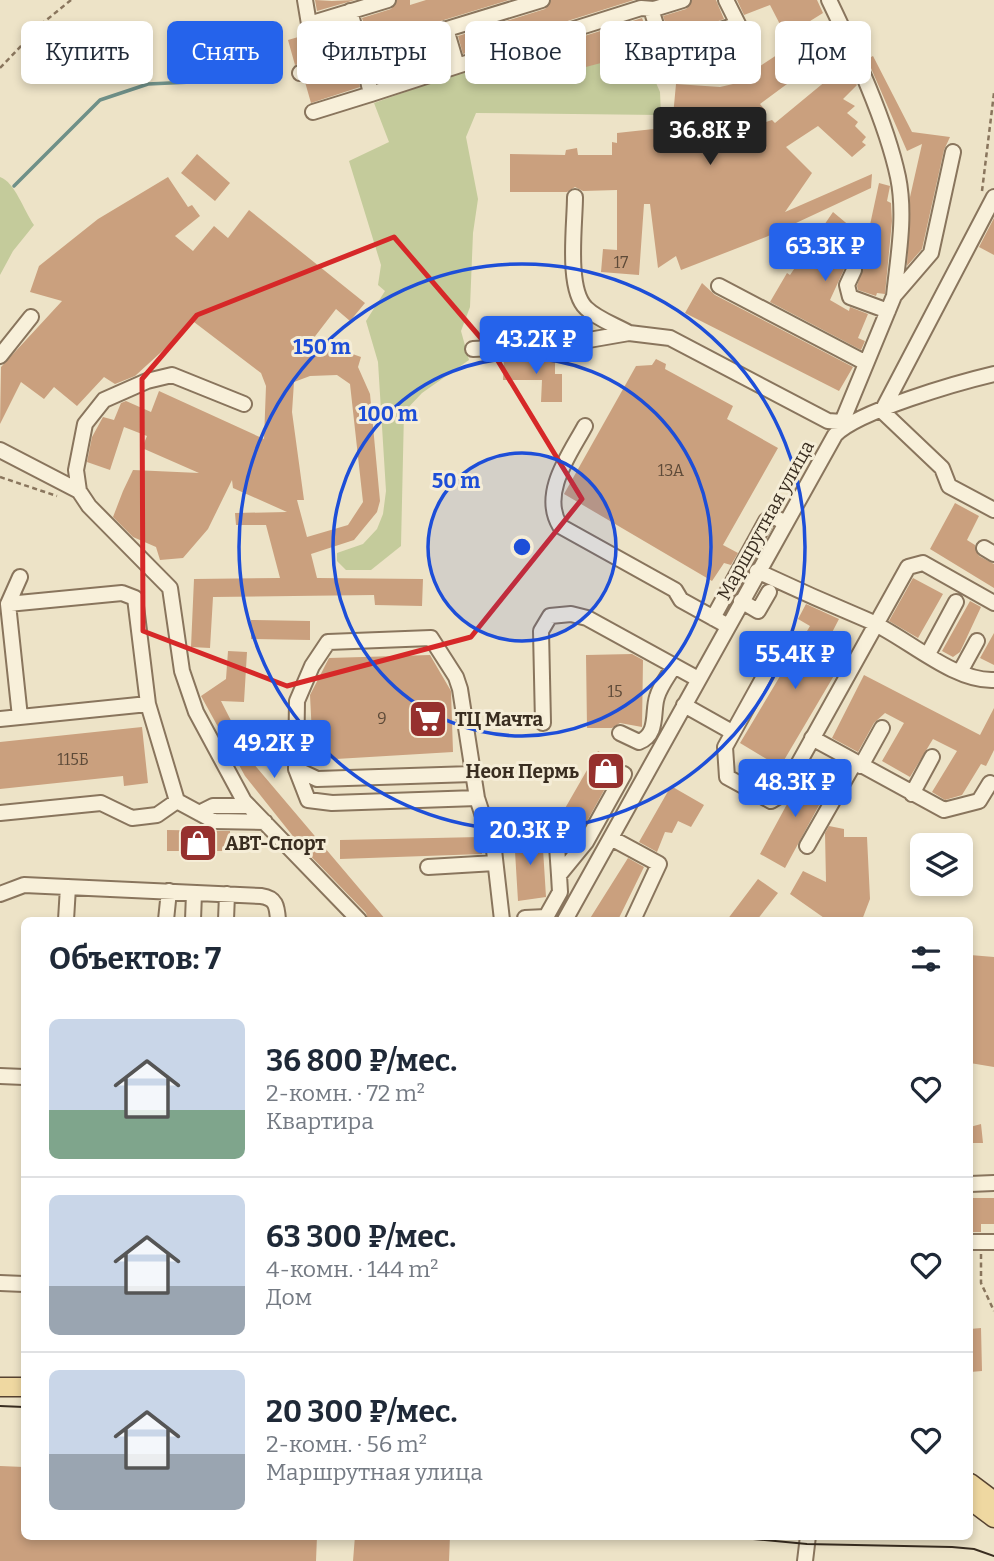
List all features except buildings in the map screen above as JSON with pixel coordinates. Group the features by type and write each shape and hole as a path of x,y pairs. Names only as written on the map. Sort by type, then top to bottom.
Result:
{"main road":[{"path":"0,1387 21,1387"},
{"path":"973,1485 994,1501"},
{"path":"973,1502 994,1518"}],"street":[{"path":"305,0 309,24 388,0"},
{"path":"451,27 542,0"},
{"path":"313,112 641,8 651,9 683,0"},
{"path":"651,9 664,50 738,24 726,0"},
{"path":"829,0 853,51 898,178 902,223 894,296"},
{"path":"350,12 353,21"},
{"path":"451,46 457,66"},
{"path":"369,84 372,94"},
{"path":"894,296 930,253 953,152"},
{"path":"575,197 574,274 577,298 587,310 629,333"},
{"path":"882,411 994,197"},
{"path":"854,270 847,285 850,296 888,311"},
{"path":"719,286 866,363"},
{"name":"Маршрутная улица","path":"567,917 785,522 843,424 894,296"},
{"path":"0,356 31,317"},
{"path":"473,349 560,345 629,333 670,338 828,421 843,424 951,384 994,374"},
{"path":"244,404 172,375 147,381 104,400 85,424 76,470 79,491 89,506 170,588 182,671 196,712 249,806 356,917"},
{"path":"882,411 942,468 949,486 994,510"},
{"path":"585,426 555,484 555,512 559,526 674,590 681,600 727,626"},
{"path":"0,450 79,491"},
{"path":"713,618 766,521 772,516 785,522"},
{"path":"782,644 725,747 727,777 771,801 780,795 908,568 923,563 994,603"},
{"path":"757,572 876,625 976,680 994,680"},
{"path":"20,578 8,604 20,717"},
{"path":"741,601 758,611 769,592"},
{"path":"8,604 130,593 138,607 148,704 177,801 214,821 265,822"},
{"path":"928,654 956,602"},
{"path":"543,723 541,631 550,616 571,614 587,618 698,679"},
{"path":"477,798 332,803 308,800 296,769 297,701 312,666 328,642 431,638 456,677 469,732 477,798 495,863 502,917"},
{"path":"960,672 977,641"},
{"path":"620,733 639,742 646,738 657,718 656,697 674,666"},
{"path":"0,719 148,704"},
{"path":"684,705 732,732"},
{"path":"807,846 882,728"},
{"path":"812,738 936,807 954,810 979,802 990,783"},
{"path":"912,794 932,757"},
{"path":"296,769 317,779 472,774"},
{"path":"559,875 586,842 624,774"},
{"path":"0,813 101,803 132,818 157,815 177,801"},
{"path":"199,813 218,805 249,806"},
{"path":"611,838 659,864 634,917"},
{"path":"586,842 600,857"},
{"path":"546,917 560,892 557,846"},
{"path":"428,867 495,863"},
{"path":"0,894 24,885 227,894 271,898 276,903 278,917"},
{"path":"66,917 68,887"},
{"path":"166,917 169,891"},
{"path":"193,917 194,893"},
{"path":"226,917 227,894"},
{"path":"0,1076 21,1077"},
{"path":"973,1184 994,1183"},
{"path":"0,1283 21,1284"},
{"path":"805,1561 808,1540"}],"path":[{"path":"0,68 44,22 71,0"},
{"path":"981,181 994,93"},
{"path":"0,477 60,497"},
{"path":"982,1243 981,1283 994,1311"}],"highlighted area":[{"path":"394,237 492,351 582,499 471,637 287,686 143,631 142,379 197,315"}],"green space":[{"path":"600,62 600,84 656,84 660,92 661,115 476,113 466,137 478,199 473,233 470,307 461,331 469,360 422,393 404,412 401,546 371,570 346,570 337,561 337,553 363,544 377,529 383,514 386,491 378,362 366,321 385,291 378,285 381,265 349,161 389,142 374,103 428,84 451,84 451,76 465,71 465,84 586,84 586,64"},
{"path":"0,177 15,191 34,225 13,251 0,275"}],"waterway":[{"path":"14,186 100,100 148,84 167,83"}],"tram line":[{"path":"0,1406 21,1407"},
{"path":"764,1540 807,1544 952,1547 974,1549 994,1556"}],"place":[{"name":"ТЦ Мачта","path":"428,719"},
{"name":"Неон Пермь","path":"606,771"},
{"name":"АВТ-Спорт","path":"198,843"}]}
